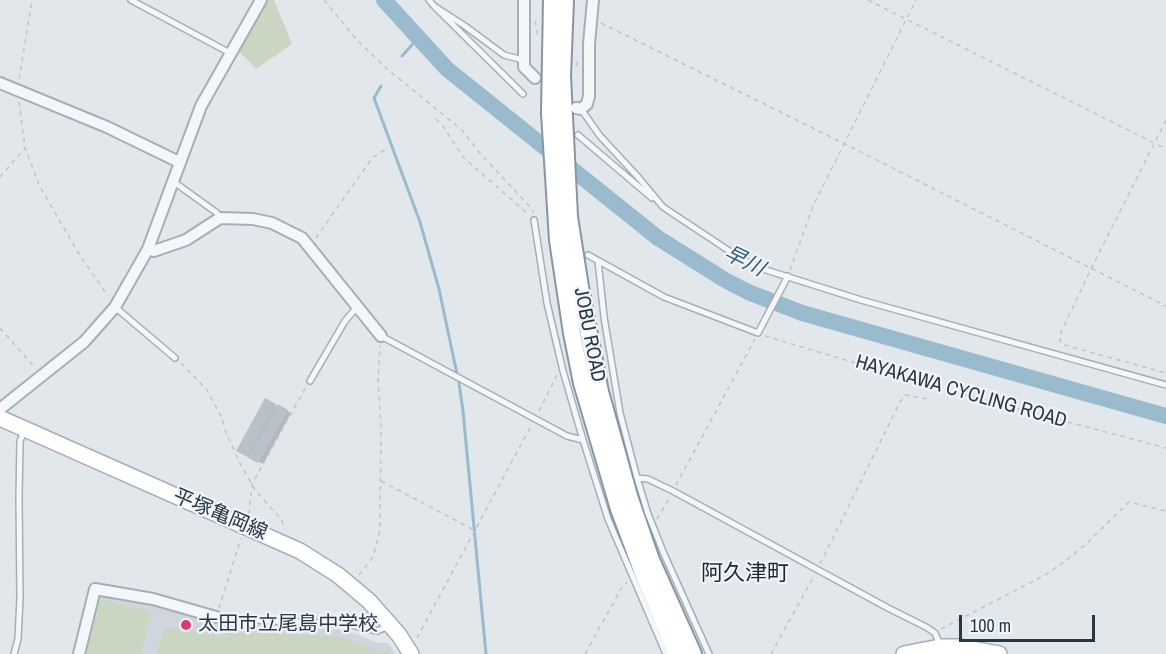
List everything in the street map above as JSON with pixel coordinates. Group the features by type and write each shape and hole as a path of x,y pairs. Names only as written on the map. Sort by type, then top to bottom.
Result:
{"highway":[{"name":"JOBU ROAD","path":"552,0 563,276 572,333 585,395 608,475 629,538 677,654"},
{"name":"JOBU ROAD","path":"556,118 565,0"},
{"name":"JOBU ROAD","path":"562,213 580,287 600,392 629,496 658,557 693,654"}],"main road":[{"name":"平塚亀岡線","path":"0,418 248,527 314,559 350,584 391,625 409,650"},
{"path":"904,654 938,640 999,654"}],"street":[{"path":"0,409 84,342 116,306 148,249 201,106 261,0"},
{"path":"524,0 523,60 524,67 535,78"},
{"path":"579,109 587,104 589,96 593,0"},
{"path":"0,83 134,139 179,162"},
{"path":"148,249 154,251 186,240 220,218 253,219 272,223 302,238 309,245 381,336"},
{"path":"79,654 95,590 153,599 216,617"}],"lane":[{"path":"131,0 231,53"},
{"path":"429,0 523,94"},
{"path":"434,6 504,55 523,60"},
{"path":"579,109 663,207"},
{"path":"578,135 663,207 743,260 787,277 861,300 1166,385"},
{"path":"174,182 217,213 220,218"},
{"path":"534,220 542,224"},
{"path":"534,220 562,371 608,519 666,654"},
{"path":"588,255 664,297 758,332 787,277"},
{"path":"598,261 604,316 620,413 637,478 652,523 658,557 709,654"},
{"path":"116,306 175,358"},
{"path":"310,381 345,321 357,307"},
{"path":"381,336 567,436 583,440"},
{"path":"14,654 18,639 20,598 20,441 25,429"},
{"path":"637,478 648,479 818,568 938,640"},
{"path":"216,617 347,624 377,631 391,625"}],"path":[{"path":"32,0 18,89 20,123 25,148 40,187 56,215 79,254 116,306"},
{"path":"324,0 357,40 386,68 463,131 478,151 533,210 534,220"},
{"path":"868,0 1166,149"},
{"path":"787,277 813,207 916,0"},
{"path":"533,15 540,45"},
{"path":"591,19 1166,306"},
{"path":"436,119 463,157 523,207 534,220"},
{"path":"1166,120 1061,332 1060,344 1166,373"},
{"path":"0,177 25,148"},
{"path":"309,245 372,158 387,148"},
{"path":"0,328 42,376"},
{"path":"652,523 657,519 673,492 758,332"},
{"name":"HAYAKAWA CYCLING ROAD","path":"758,332 936,387 1166,448"},
{"path":"350,584 369,563 380,530 381,427 378,380 381,336"},
{"path":"175,358 207,390 252,484 286,528 281,542"},
{"path":"409,650 557,375 562,371"},
{"path":"216,617 242,536 248,527 252,484 310,381"},
{"path":"771,654 818,568 900,402 905,395 928,399"},
{"path":"381,481 474,530"},
{"path":"938,640 1064,562 1129,502 1166,511"},
{"path":"585,654 621,589 632,577"}],"shaded area":[{"name":"太田市立尾島中学校","path":"102,594 156,604 218,621 346,630 378,643 389,643 395,654 84,654 97,597"}],"green space":[{"path":"265,0 274,0 292,44 256,69 237,49"},
{"path":"100,599 151,611 141,654 87,654"},
{"path":"164,627 227,638 228,632 341,637 381,652 388,650 390,654 157,654"}],"building":[{"path":"265,398 276,404 247,457 236,451"},
{"path":"278,404 288,410 258,463 248,458"}],"waterway":[{"name":"早川","path":"384,0 447,69 658,238 725,280 748,292 802,313 1166,416"},
{"path":"402,56 418,38"},
{"path":"381,86 374,98 420,222 439,289 457,374"},
{"path":"459,383 486,654"}],"place":[{"name":"太田市立尾島中学校","path":"186,625"}],"district":[{"name":"阿久津町","path":"745,574"}]}
